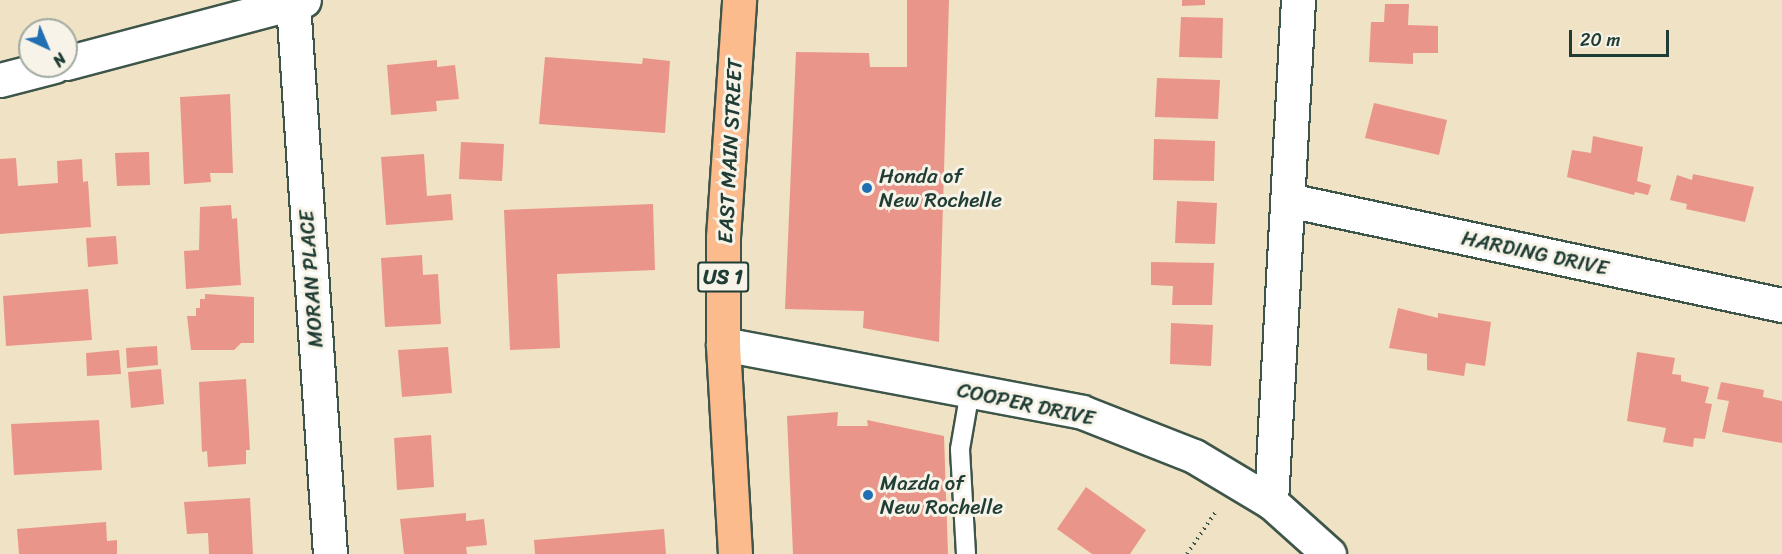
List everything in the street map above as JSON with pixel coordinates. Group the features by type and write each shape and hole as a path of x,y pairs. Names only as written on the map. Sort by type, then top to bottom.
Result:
{"main road":[{"name":"EAST MAIN STREET","path":"735,554 723,344 723,237 739,0"}],"street":[{"path":"1270,502 1298,0"},
{"path":"78,60 298,2"},
{"name":"MORAN PLACE","path":"298,2 330,554"},
{"path":"0,80 18,75"},
{"name":"HARDING DRIVE","path":"1288,200 1782,305"},
{"name":"COOPER DRIVE","path":"723,344 1082,412 1194,456 1270,502 1329,554"}],"lane":[{"path":"966,554 960,449 970,391"}],"path":[{"path":"1187,554 1215,513"}],"building":[{"name":"Honda of New Rochelle","path":"907,0 949,0 939,342 863,328 864,311 785,309 796,52 869,53 870,67 907,67"},
{"path":"1182,0 1205,0 1205,5 1182,6"},
{"path":"1385,4 1409,4 1408,25 1438,26 1438,53 1413,53 1413,64 1369,62 1371,22 1384,22"},
{"path":"1181,17 1223,18 1222,58 1179,57"},
{"path":"545,57 642,64 643,58 670,61 665,133 539,124"},
{"path":"437,60 437,67 455,65 459,99 436,101 437,111 391,115 387,65"},
{"path":"1157,78 1220,80 1218,119 1155,117"},
{"path":"230,94 233,173 210,173 211,182 184,184 180,97"},
{"path":"1374,103 1447,120 1439,155 1365,138"},
{"path":"1593,136 1643,147 1637,181 1651,185 1648,195 1635,192 1634,195 1567,177 1572,150 1591,153"},
{"path":"1154,139 1215,141 1214,181 1153,180"},
{"path":"461,142 504,144 502,181 459,179"},
{"path":"149,152 150,185 117,186 115,153"},
{"path":"424,154 427,196 451,194 453,220 386,225 381,157"},
{"path":"16,158 18,186 58,183 57,161 82,159 83,182 88,181 91,227 0,234 0,159"},
{"path":"1693,174 1754,187 1745,222 1686,209 1687,204 1670,200 1677,175 1692,180"},
{"path":"1177,201 1217,203 1215,244 1175,243"},
{"path":"653,204 655,270 557,274 560,348 510,350 504,210"},
{"path":"231,205 232,219 237,218 241,285 186,289 184,251 199,250 200,207"},
{"path":"116,236 118,264 88,267 86,238"},
{"path":"422,255 423,275 438,274 441,324 385,327 381,258"},
{"path":"1151,262 1214,263 1212,305 1172,305 1173,286 1151,285"},
{"path":"88,289 92,340 6,346 3,296"},
{"path":"205,294 254,297 254,343 241,343 234,350 191,350 187,316 196,316 196,308 200,308 200,299 205,299"},
{"path":"1398,308 1438,318 1438,313 1491,322 1485,366 1466,363 1464,376 1427,370 1427,354 1389,348"},
{"path":"1171,323 1213,325 1211,366 1170,364"},
{"path":"157,346 158,365 127,368 126,348"},
{"path":"448,347 452,393 402,397 398,350"},
{"path":"119,350 121,374 87,376 86,353"},
{"path":"1637,352 1675,358 1672,374 1681,375 1681,381 1709,387 1705,403 1712,404 1705,439 1694,438 1693,447 1663,442 1666,428 1627,421"},
{"path":"161,369 164,404 131,408 128,372"},
{"path":"246,379 250,450 246,450 246,464 208,467 207,451 202,452 199,382"},
{"path":"1721,382 1764,390 1763,397 1782,401 1782,443 1722,432 1729,401 1717,399"},
{"name":"Mazda of New Rochelle","path":"838,412 837,426 868,426 867,420 944,436 948,554 793,554 787,416"},
{"path":"99,420 102,470 14,475 11,424"},
{"path":"431,435 434,487 397,490 394,438"},
{"path":"1086,487 1146,530 1130,554 1092,554 1057,529"},
{"path":"250,498 253,554 209,554 208,533 187,534 184,502"},
{"path":"466,513 466,521 484,519 487,545 466,547 467,554 404,554 400,519"},
{"path":"106,522 107,541 117,540 117,554 19,554 17,529"},
{"path":"664,529 666,554 535,554 534,540"}],"place":[{"name":"Honda of New Rochelle","path":"867,188"},
{"name":"Mazda of New Rochelle","path":"868,495"}]}
